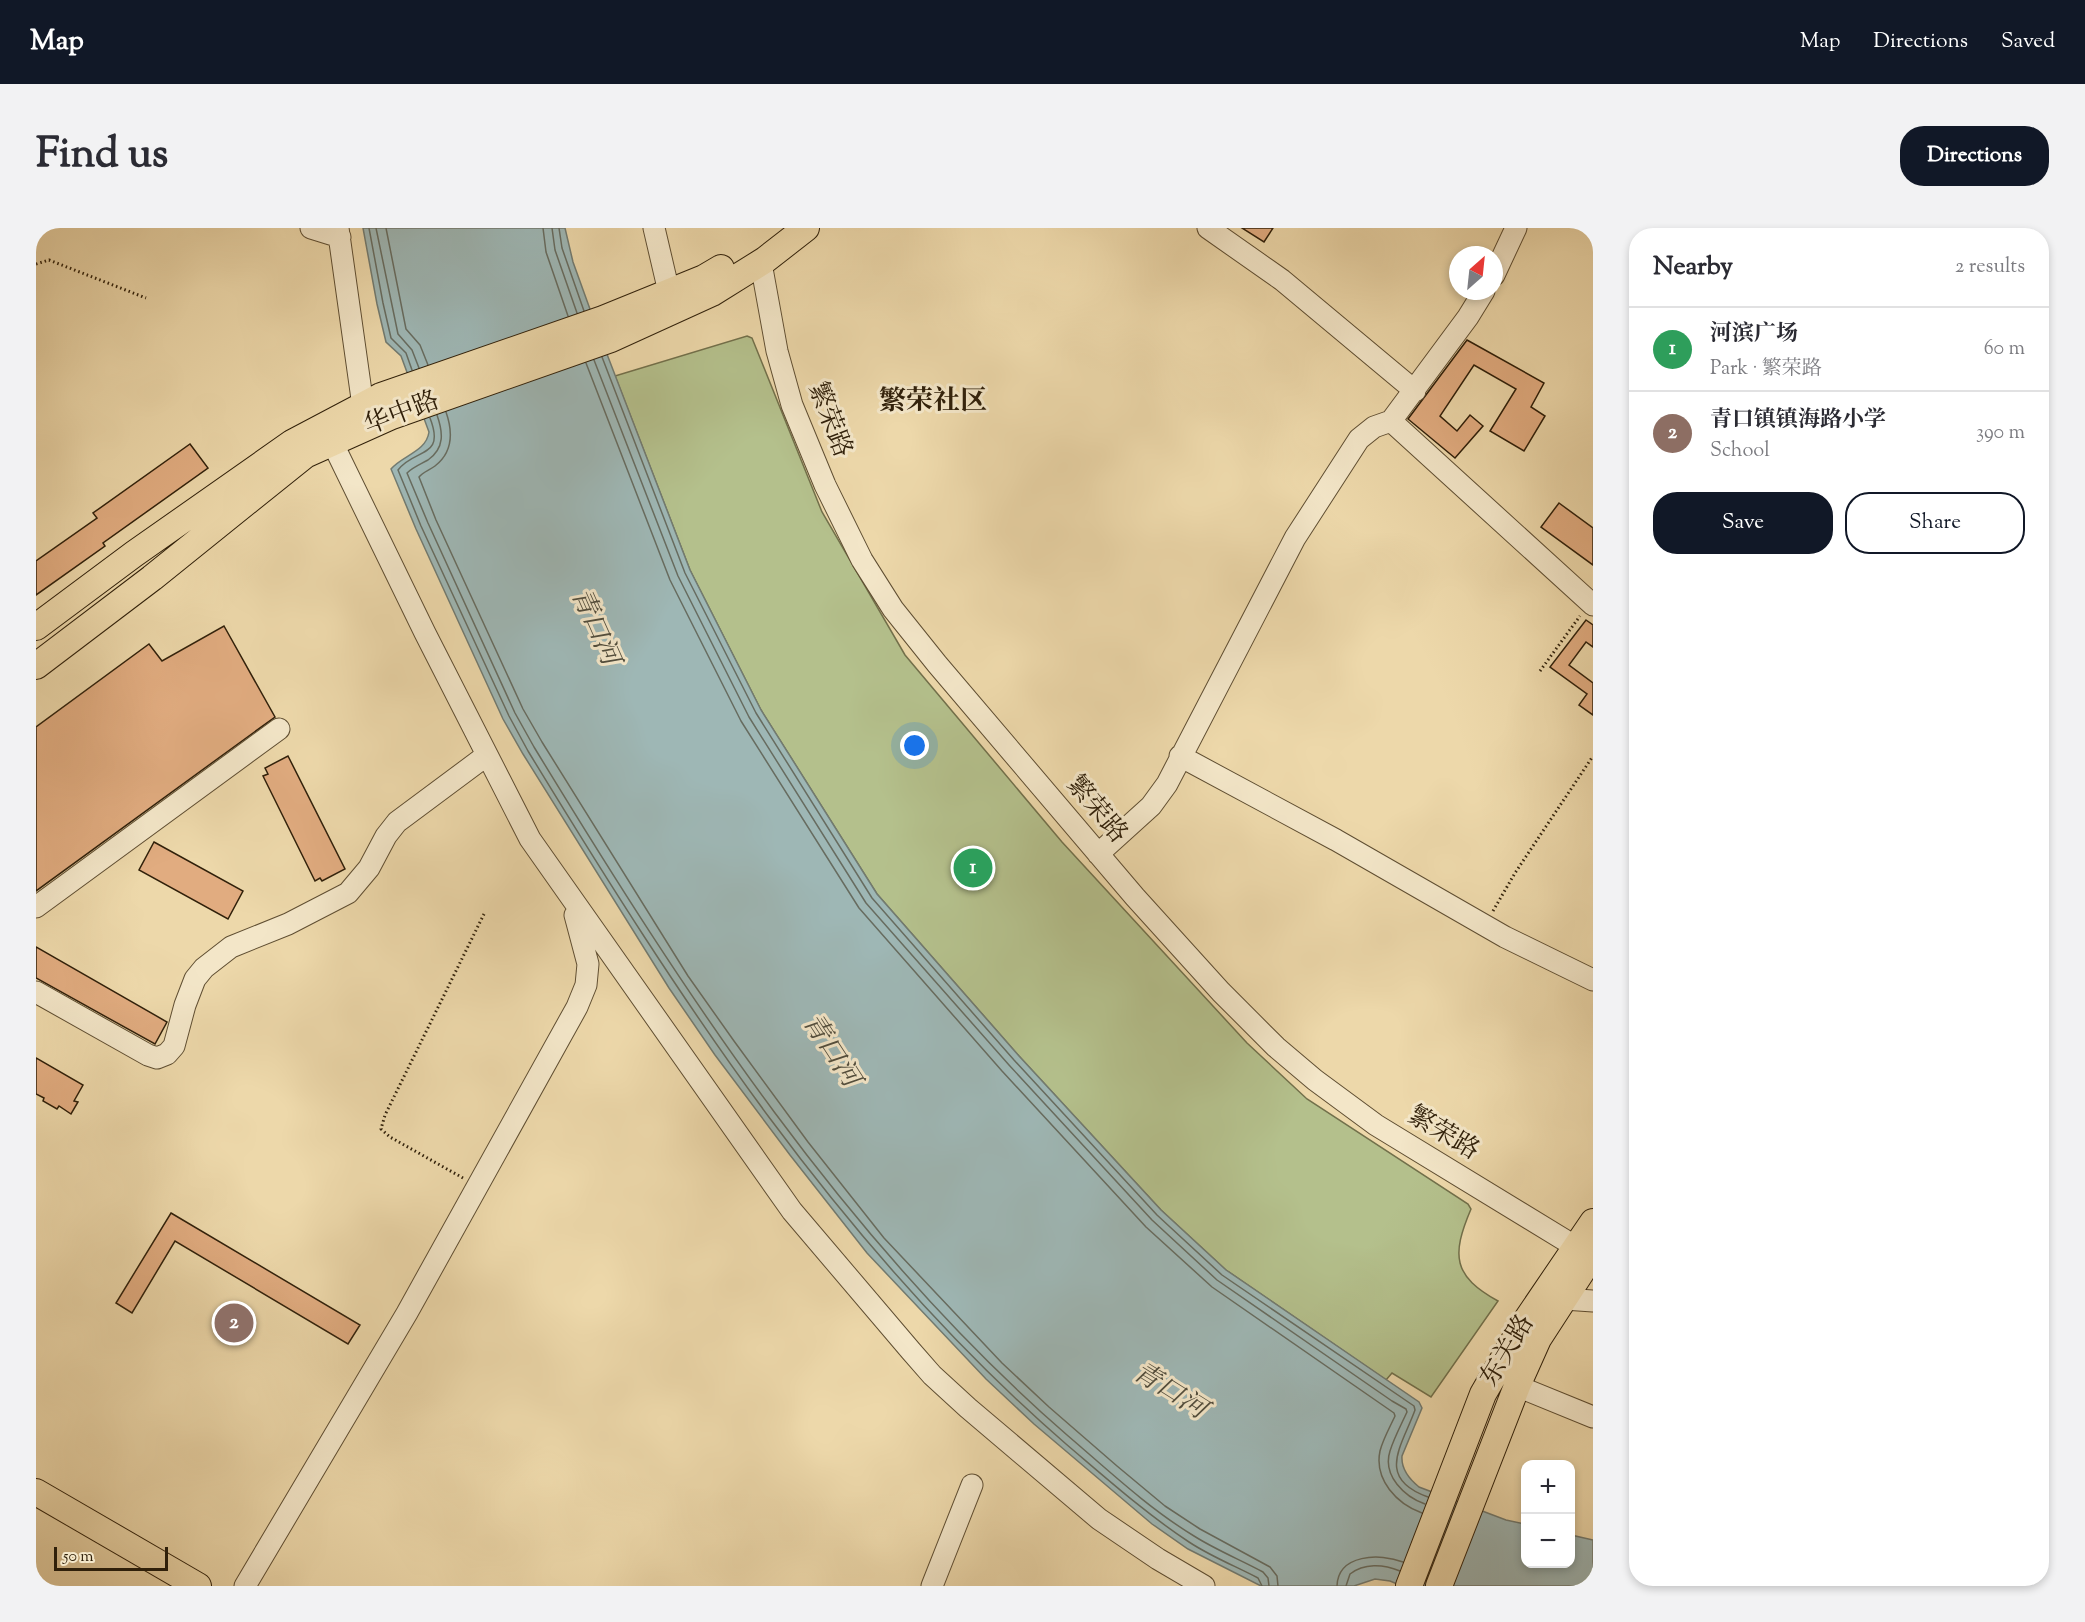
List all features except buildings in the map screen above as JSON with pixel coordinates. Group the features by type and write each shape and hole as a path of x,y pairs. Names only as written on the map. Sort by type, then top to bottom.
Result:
{"main road":[{"name":"华中路","path":"607,329 669,292 704,278 755,246 778,228"},
{"name":"华中路","path":"36,627 134,554 292,443 379,406 712,293 761,263 806,228"},
{"name":"华中路","path":"36,666 152,578 305,455 332,442 379,406"},
{"name":"东关路","path":"1439,1586 1517,1386 1538,1339 1564,1299 1585,1250 1593,1222"},
{"name":"东关路","path":"1409,1586 1483,1394 1523,1324 1585,1250"},
{"path":"36,1492 198,1586"},
{"path":"36,1508 172,1586"}],"street":[{"path":"311,228 339,232 379,406"},
{"path":"654,228 669,292"},
{"path":"1208,228 1282,280 1415,391"},
{"path":"1503,256 1516,228"},
{"name":"繁荣路","path":"761,263 777,351 792,405 825,485 862,560 893,609 937,664 1098,854 1244,1016 1276,1047 1314,1080 1376,1125 1585,1250"},
{"path":"1098,854 1151,806 1167,784 1295,538 1359,439 1374,427 1391,422 1478,300"},
{"path":"1391,422 1592,604"},
{"path":"332,442 425,633 530,839 792,1211 932,1375 1030,1462 1099,1519 1158,1559 1204,1586"},
{"path":"36,907 279,729"},
{"path":"36,992 148,1055 157,1058 167,1054 174,1046 191,988 204,968 231,947 288,924 348,893 369,868 386,836 397,822 487,755"},
{"path":"1180,756 1336,840 1505,938 1593,980"},
{"path":"245,1586 407,1313 577,1007 586,985 588,964 571,900"},
{"path":"1564,1299 1593,1301"},
{"path":"1517,1386 1593,1417"},
{"path":"932,1586 972,1485"}],"path":[{"path":"36,264 49,260 146,298"},
{"path":"1540,671 1592,604"},
{"path":"1485,926 1515,873 1593,756"},
{"path":"478,1186 390,1137 381,1129 385,1116 484,914"}],"green space":[{"path":"747,336 752,338 822,512 905,655 1062,842 1247,1043 1307,1099 1468,1204 1471,1209 1460,1240 1460,1263 1472,1283 1498,1301 1431,1397 1392,1373 1386,1380 1226,1270 1161,1210 1019,1056 877,894 761,710 690,570 615,376"}],"water":[{"name":"青口河","path":"363,228 565,228 573,262 595,323 690,570 761,710 877,894 1019,1056 1161,1210 1226,1270 1419,1402 1422,1408 1402,1456 1404,1469 1415,1484 1506,1520 1521,1523 1521,1568 1575,1568 1575,1536 1593,1540 1593,1586 1402,1586 1390,1581 1375,1579 1354,1586 1261,1586 1188,1549 1152,1524 1034,1424 986,1379 867,1253 715,1055 669,988 503,719 391,469 419,449 427,439 429,432 401,356 386,342"}],"place":[{"name":"河滨广场","path":"973,868"},
{"name":"青口镇镇海路小学","path":"234,1323"}],"district":[{"name":"繁荣社区","path":"933,402"}]}
